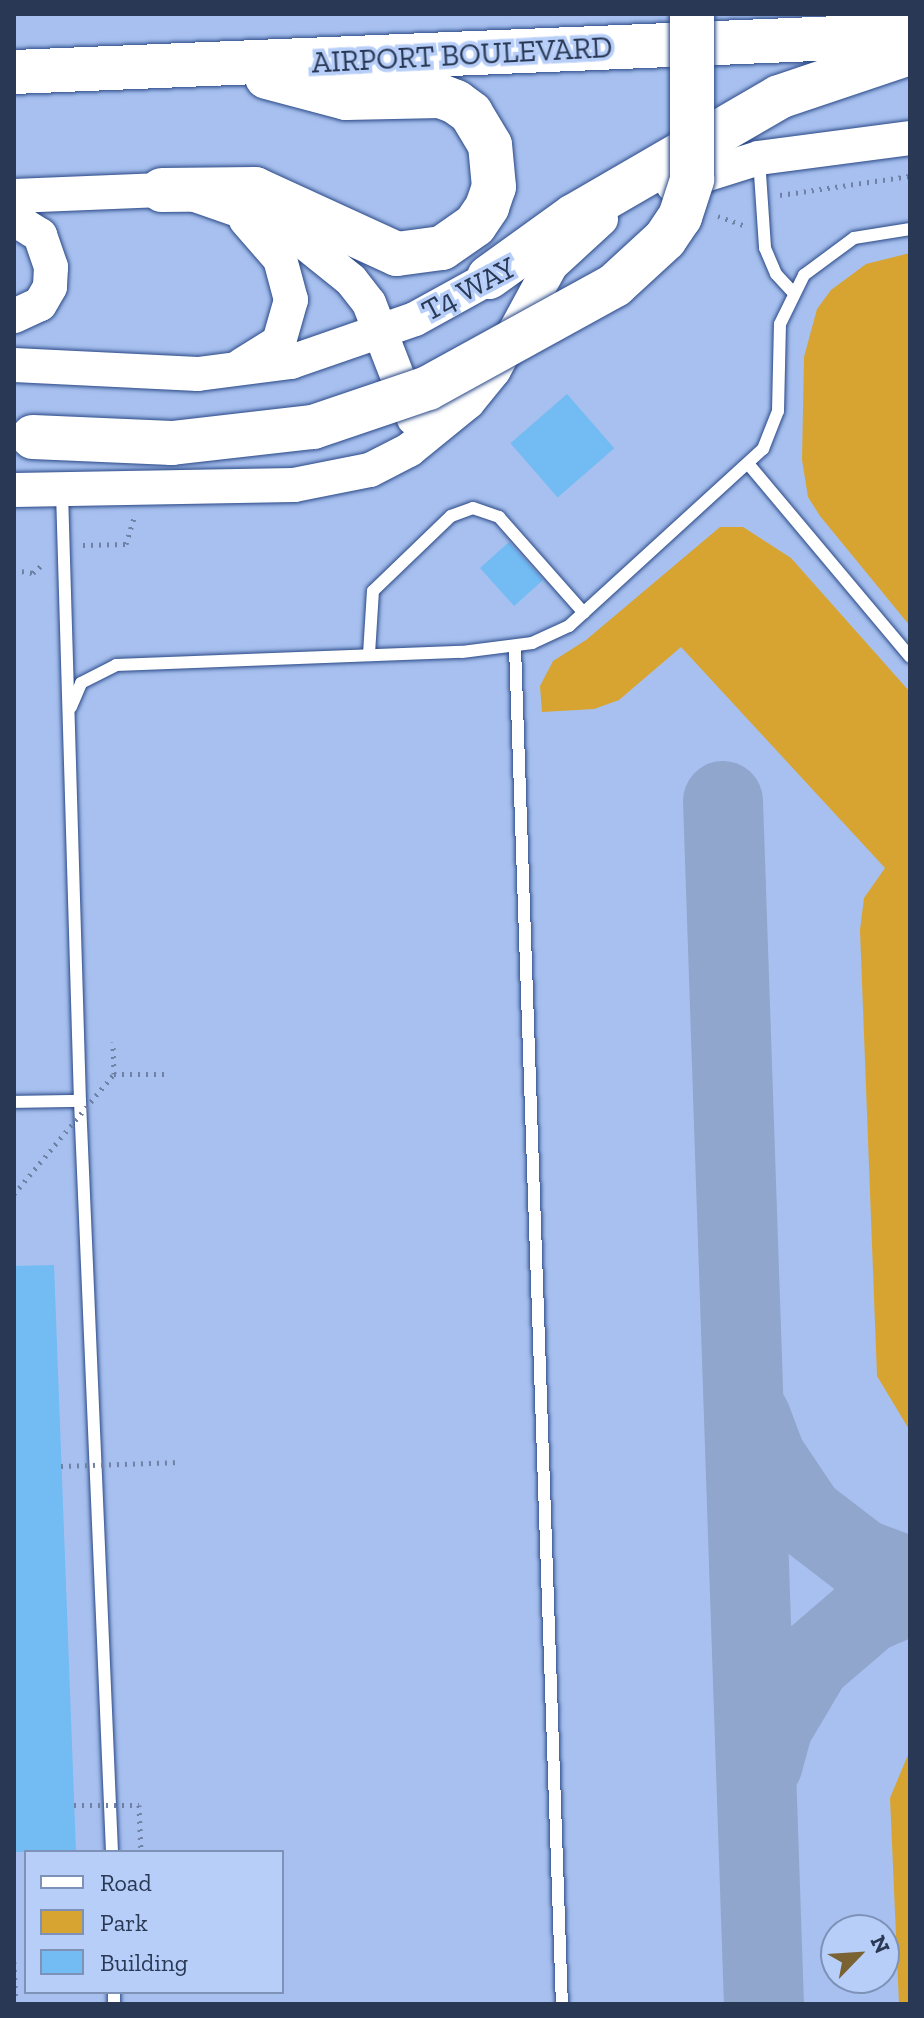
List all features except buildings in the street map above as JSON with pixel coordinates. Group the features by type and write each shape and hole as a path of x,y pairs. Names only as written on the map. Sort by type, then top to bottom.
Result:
{"highway":[{"path":"24,436 172,443 313,427 428,388 615,285 665,239 680,217 692,179 692,14"},
{"name":"AIRPORT BOULEVARD","path":"14,72 226,66 910,35"},
{"path":"489,277 574,216 766,103 910,53"},
{"path":"162,190 255,189 397,254 442,248 475,225 487,207 494,187 490,145 471,113 456,102 440,96 346,98 226,66"}],"main road":[{"name":"T4 WAY","path":"14,365 108,370 231,369 291,362 383,331 683,180 759,158 910,138"},
{"path":"14,196 162,190 219,201 261,218 326,258 369,303 383,331 414,417 409,450"},
{"path":"219,201 250,223 280,259 291,300 279,342 256,360 231,369"},
{"path":"14,219 40,235 51,267 50,287 40,304 14,316"},
{"path":"14,490 294,485 370,470 409,450 468,402 494,370 551,265 601,219"},
{"path":"14,344 108,370"}],"lane":[{"path":"759,158 765,248 776,274 792,291"},
{"path":"68,722 81,683 116,665 515,647 549,637 584,613 750,466 768,439 778,411 780,324 792,291 816,261 854,238 910,229"},
{"path":"750,466 910,657"},
{"path":"62,491 80,1101 112,1850"},
{"path":"369,654 373,591 451,516 473,508 499,517 584,613"},
{"path":"515,647 562,2004"},
{"path":"14,1102 80,1101"}],"path":[{"path":"14,1194 114,1074 113,1042"},
{"path":"114,1074 165,1074"},
{"path":"61,1466 181,1462"},
{"path":"74,1805 139,1805 141,1850"},
{"path":"14,1962 16,2004"}],"shaded area":[{"path":"14,14 910,14 910,2004 14,2004"}],"green space":[{"path":"910,253 910,626 820,516 808,497 802,460 804,357 817,309 831,290 866,264"},
{"path":"720,527 743,527 791,558 910,692 910,1431 877,1376 860,930 864,898 885,868 681,647 619,700 594,709 542,712 540,686 553,661 586,640"},
{"path":"910,1750 910,2004 899,2004 900,1914 895,1914 890,1798"}],"taxiway":[{"path":"723,801 764,2004"},
{"path":"751,1418 766,1458 805,1516 861,1559 910,1577"},
{"path":"763,1763 773,1726 811,1662 868,1613 910,1595"}]}
